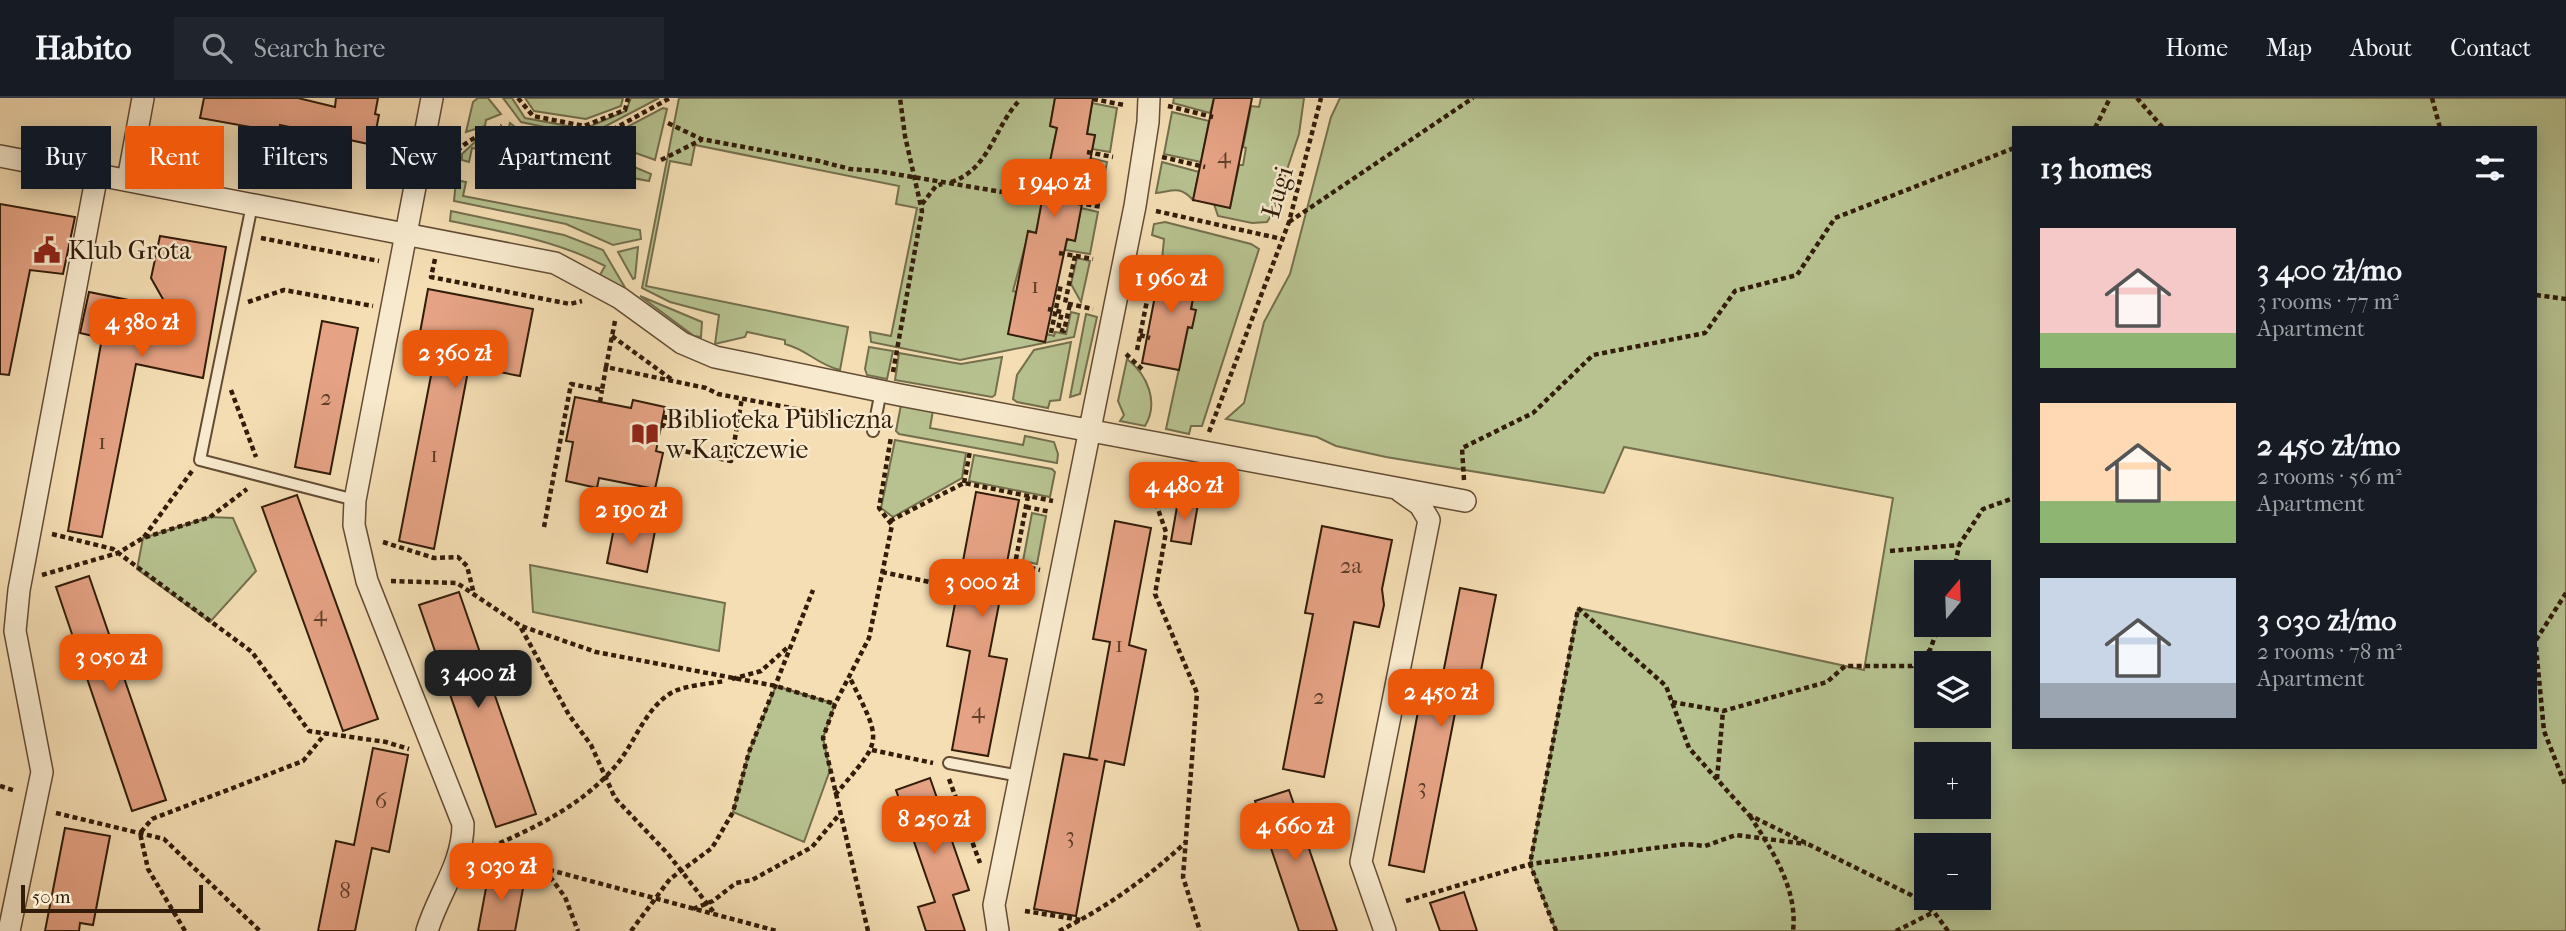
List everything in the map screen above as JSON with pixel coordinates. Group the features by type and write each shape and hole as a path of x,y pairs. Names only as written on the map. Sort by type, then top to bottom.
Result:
{"street":[{"path":"138,126 143,98"},
{"path":"427,931 463,842 463,824 367,581 354,525 355,500 432,98"},
{"path":"998,931 994,905 1135,206 1148,122 1158,102"},
{"path":"0,156 21,160"},
{"path":"9,931 42,772 15,631 30,528 94,189"},
{"path":"173,189 568,268 620,298 682,343 715,357 849,385 886,385 1090,430 1465,501"},
{"path":"1385,931 1361,862 1429,520 1420,505 1397,489"}],"lane":[{"path":"253,205 200,460 355,500"},
{"path":"874,427 886,385"},
{"path":"946,764 1020,776"}],"path":[{"path":"518,98 533,116 584,126 625,110 628,98"},
{"path":"619,126 670,98"},
{"path":"886,385 921,205 905,136 900,98"},
{"name":"Ługi","path":"1202,451 1289,222 1321,98"},
{"path":"1289,222 1473,98"},
{"path":"2096,126 2110,98"},
{"path":"2137,98 2161,126"},
{"path":"2432,98 2439,126"},
{"path":"1093,99 1124,105"},
{"path":"921,205 936,186 955,181 981,161 1018,102"},
{"path":"1158,102 1213,117"},
{"path":"668,123 701,139 819,160 850,169 1002,192"},
{"path":"461,147 475,135"},
{"path":"661,160 701,139"},
{"path":"1465,501 1462,447 1533,413 1593,355 1705,333 1735,291 1797,275 1835,218 2012,149"},
{"path":"1087,152 1113,157"},
{"path":"1158,156 1205,167"},
{"path":"1078,203 1103,207"},
{"path":"1135,206 1282,239"},
{"path":"246,235 432,271"},
{"path":"438,240 431,278 570,304 587,300"},
{"path":"1059,253 1093,259"},
{"path":"1075,256 1065,303 1100,311"},
{"path":"1137,350 1152,276"},
{"path":"1151,283 1162,285"},
{"path":"1051,333 1061,284"},
{"path":"231,308 284,290 391,309"},
{"path":"2537,295 2566,299"},
{"path":"1048,309 1062,312 1058,329 1065,331 1070,304"},
{"path":"600,401 615,320 606,313"},
{"path":"1140,335 1150,338"},
{"path":"612,336 672,380"},
{"path":"1123,352 1144,371"},
{"path":"21,581 118,553 143,538 209,517 263,477 220,361"},
{"path":"606,367 874,427 891,435 879,508 892,525 869,638 835,704 823,738 868,931"},
{"path":"544,527 571,384 602,390"},
{"path":"669,448 731,461 741,398"},
{"path":"663,428 666,415"},
{"path":"964,483 970,451"},
{"path":"143,538 200,460"},
{"path":"890,521 964,483 1054,501"},
{"path":"1153,495 1166,532 1155,594 1196,693 1182,877 1200,931"},
{"path":"1028,496 1015,564 1041,570"},
{"path":"1956,560 1959,545 1983,509 2012,499"},
{"path":"1026,507 1052,512"},
{"path":"30,528 118,553 252,652 309,731 386,742 411,750"},
{"path":"383,542 434,558 458,557 467,566 474,594"},
{"path":"1890,551 1959,545"},
{"path":"882,572 958,588"},
{"path":"367,581 457,583 521,626 596,652 728,680 776,686 835,704"},
{"path":"631,931 670,879 712,848 733,812 749,752 776,686 788,647 813,590"},
{"path":"2537,638 2566,593"},
{"path":"1556,931 1530,864 1578,608 1666,686 1689,748 1749,815 1779,861 1795,916 1793,931"},
{"path":"521,626 569,715 591,745 615,798 683,871 705,904 716,915"},
{"path":"1672,702 1723,711 1827,682 1845,666 1912,666 1930,650 1935,637"},
{"path":"484,850 532,829 574,803 612,771 647,718 672,693 761,671 788,647"},
{"path":"2537,658 2544,731 2566,787"},
{"path":"835,795 872,750 874,726 850,677"},
{"path":"1717,779 1723,711"},
{"path":"140,832 152,819 303,761 325,734"},
{"path":"872,750 946,764"},
{"path":"948,777 984,875"},
{"path":"35,808 164,839 260,931"},
{"path":"693,909 736,883 752,880 812,847 839,815"},
{"path":"1749,815 1911,895 1934,912 1948,931"},
{"path":"140,832 148,869 185,931"},
{"path":"1406,901 1530,864 1686,844 1705,846 1736,835 1810,845"},
{"path":"463,842 545,869 777,931"},
{"path":"1059,931 1082,920 1146,878 1185,842"},
{"path":"545,869 565,897 578,931"},
{"path":"1026,911 1082,920"},
{"path":"1896,931 1934,912"}],"green space":[{"path":"478,98 488,98 501,114 486,120 485,126 475,126 475,129 466,132 473,102"},
{"path":"503,98 512,98 525,118 568,126 540,126 521,122"},
{"path":"525,98 623,98 621,106 586,119 534,111"},
{"path":"631,98 659,98 606,126 591,126 626,111"},
{"path":"679,98 1055,98 1050,126 1057,128 1048,171 1044,171 1040,188 1044,190 1036,233 1029,231 1013,291 1017,292 1045,341 1047,334 1066,334 1071,312 1079,314 1074,337 960,360 871,342 870,332 891,336 917,208 896,204 899,186 695,145 691,165 670,161 646,286 848,327 840,370 785,344 785,340 747,332 745,337 715,344 719,315 670,302 642,288"},
{"path":"1174,98 1214,98 1210,113 1173,103"},
{"path":"1261,98 1304,98 1299,134 1272,214 1267,222 1252,223 1218,216 1214,204 1230,207 1239,165 1243,165 1246,148 1243,147 1251,106 1259,107"},
{"path":"1340,98 2566,98 2566,931 1556,931 1530,864 1578,608 1864,670 1893,498 1624,447 1604,493 1386,457 1336,446 1317,437 1226,419 1244,403 1264,322 1290,274 1331,117"},
{"path":"1092,103 1117,108 1110,152 1092,149 1095,135 1087,134"},
{"path":"663,108 667,109 655,160 636,153 636,126 629,126"},
{"path":"1172,112 1209,121 1201,162 1164,154"},
{"path":"475,142 469,162 462,160 462,154"},
{"path":"1090,158 1107,162 1099,204 1082,200"},
{"path":"1162,162 1199,172 1193,200 1180,191 1156,193"},
{"path":"636,168 651,174 649,181 636,179"},
{"path":"461,181 466,182 463,196 640,230 641,239 613,245 566,224 454,201 455,189 461,189"},
{"path":"1081,208 1098,212 1090,254 1065,250 1067,239 1075,240"},
{"path":"451,211 564,235 603,250 627,291 600,275 605,266 586,257 529,238 450,221"},
{"path":"1165,222 1251,244 1259,249 1202,426 1191,426 1189,434 1166,429 1188,327 1192,328 1195,310 1191,309 1199,267 1162,260 1164,239 1152,235 1154,224"},
{"path":"638,247 635,278 633,279 618,252"},
{"path":"1077,258 1090,261 1081,302 1071,284"},
{"path":"640,296 702,322 701,337 694,336"},
{"path":"1086,314 1097,317 1080,394 1070,397"},
{"path":"1071,342 1060,400 1050,401 1048,408 1013,399 1017,375 1034,350"},
{"path":"869,347 893,351 887,379 867,375 865,369"},
{"path":"899,353 961,364 1002,357 995,395 992,397 895,380"},
{"path":"1127,359 1141,373 1149,390 1151,408 1145,426 1120,421 1124,415 1118,401"},
{"path":"901,405 933,410 930,428 1023,445 1025,436 1054,442 1058,454 1057,463 899,434 896,431"},
{"path":"895,440 966,453 962,478 893,517 881,508"},
{"path":"974,455 1052,469 1055,472 1050,497 969,481"},
{"path":"1032,513 1046,516 1037,564 1023,561"},
{"path":"210,517 233,518 256,571 210,622 137,569 143,538"},
{"path":"530,565 725,603 719,651 533,612"},
{"path":"776,686 835,704 823,738 830,770 804,842 733,812 749,752"}],"building":[{"path":"204,98 298,98 335,107 336,98 378,98 375,114 379,115 377,126 366,126 366,143 352,140 352,126 245,126 200,118"},
{"path":"1055,98 1093,98 1087,134 1095,135 1075,241 1067,239 1045,342 1008,334 1028,231 1036,233 1044,190 1040,189 1044,170 1048,171 1057,128 1050,126"},
{"path":"1214,98 1252,98 1230,208 1193,200"},
{"path":"0,204 75,217 63,274 30,270 9,375 0,374"},
{"path":"160,236 226,247 203,378 136,364 102,537 68,531 102,338 80,333 89,292 168,308 151,278"},
{"path":"1162,260 1199,267 1191,309 1196,310 1192,328 1188,327 1179,370 1142,363"},
{"path":"428,289 533,309 520,376 469,366 434,549 399,541 434,360 419,357 417,349"},
{"path":"322,321 358,328 330,474 295,467"},
{"path":"575,397 631,408 633,400 665,407 656,451 663,453 655,489 599,478 597,488 566,481 573,442 566,441"},
{"path":"976,492 1019,500 989,656 1007,659 988,756 952,750 970,651 947,646"},
{"path":"297,495 378,719 343,731 262,507"},
{"path":"1178,501 1198,504 1191,544 1171,541"},
{"path":"1115,521 1151,528 1129,645 1146,650 1124,765 1105,761 1076,916 1034,909 1064,754 1098,760 1089,758 1110,642 1093,639"},
{"path":"615,523 655,531 647,572 607,563"},
{"path":"1322,526 1392,540 1382,589 1384,605 1379,627 1354,622 1324,777 1283,769 1313,614 1305,613"},
{"path":"89,576 166,800 132,811 56,587"},
{"path":"1460,588 1496,595 1473,711 1456,708 1424,872 1389,865 1420,701 1437,704"},
{"path":"459,592 536,814 496,827 419,605"},
{"path":"373,748 408,755 389,852 372,848 355,931 318,931 336,841 354,845"},
{"path":"930,778 969,890 953,895 965,931 926,931 918,907 935,902 896,790"},
{"path":"1289,790 1337,931 1299,931 1255,801"},
{"path":"65,828 110,836 93,925 80,923 79,931 45,931"},
{"path":"489,872 525,878 515,931 478,931"},
{"path":"1464,892 1477,931 1440,931 1430,903"}],"place":[{"name":"Klub Grota","path":"47,250"},
{"name":"Biblioteka Publiczna w Karczewie","path":"645,434"}]}
